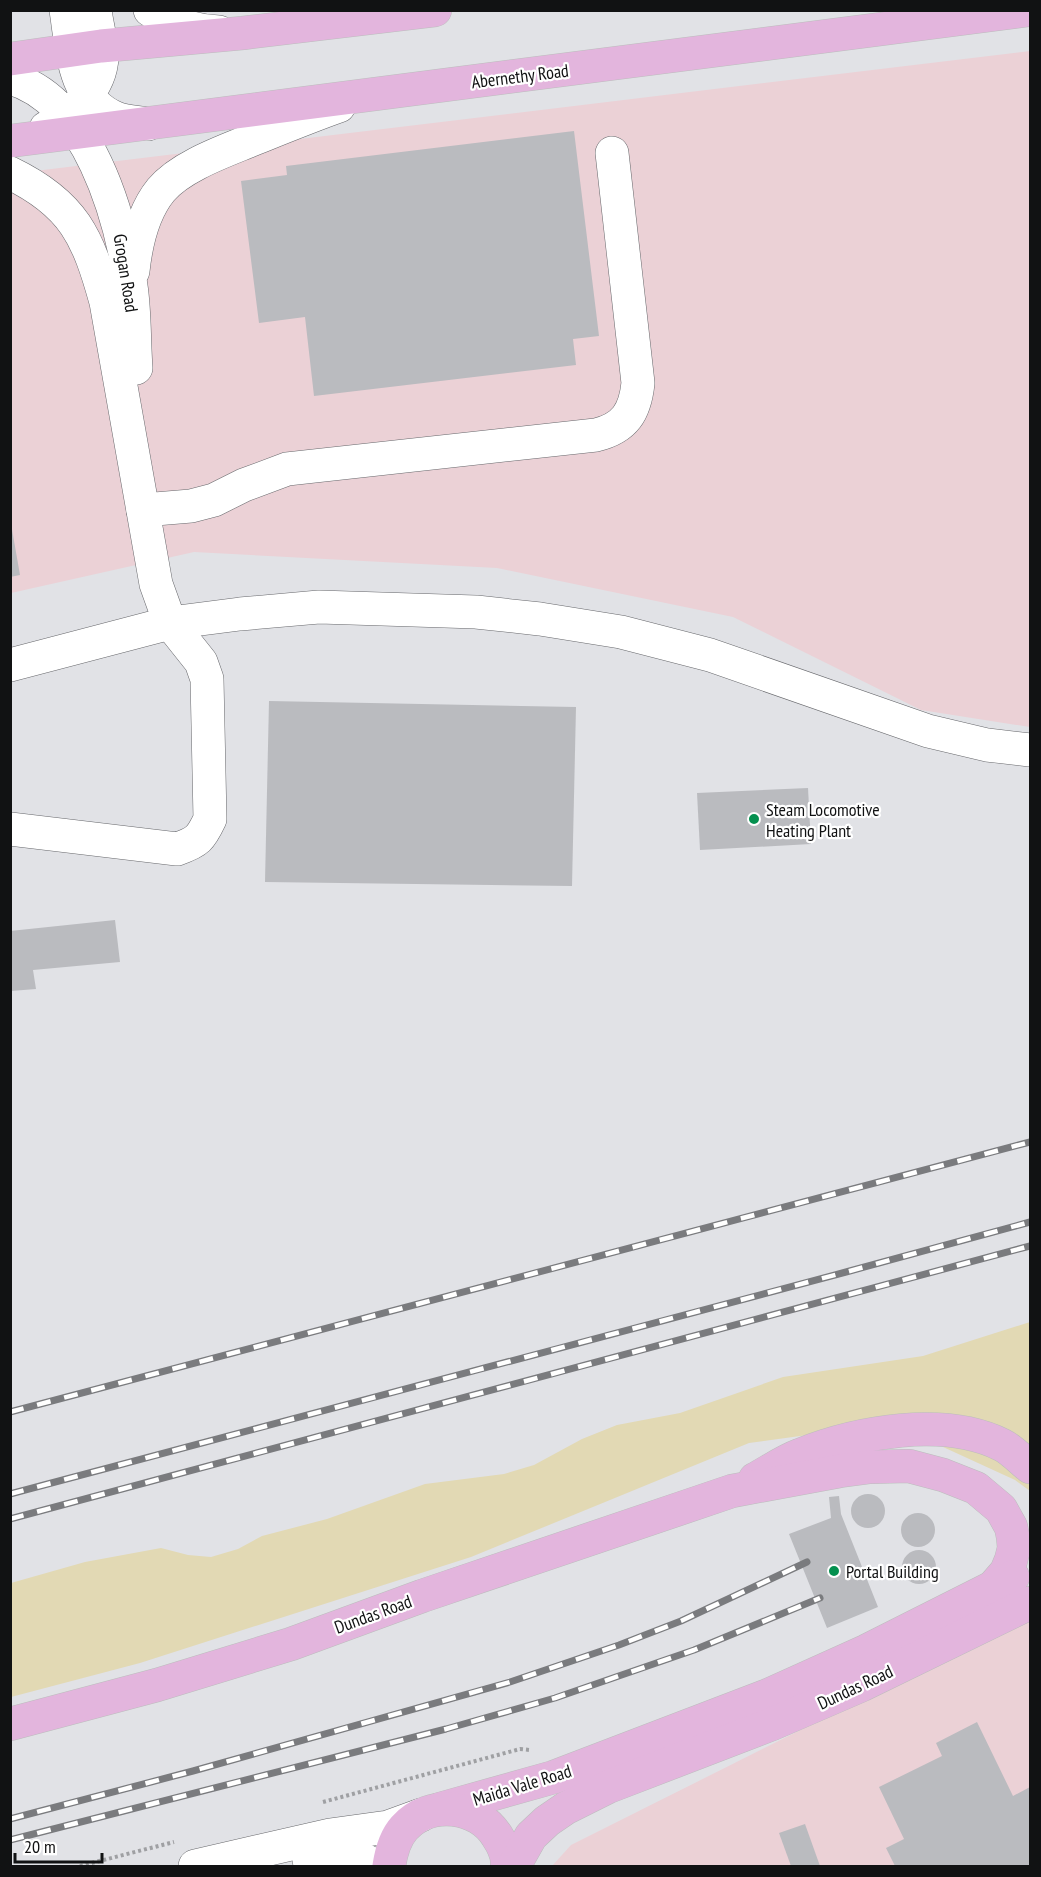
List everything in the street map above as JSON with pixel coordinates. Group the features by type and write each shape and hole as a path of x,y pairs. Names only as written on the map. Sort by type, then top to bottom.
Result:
{"main road":[{"path":"10,59 86,48 243,33 435,10"},
{"name":"Abernethy Road","path":"10,140 77,115 148,124 1029,10"},
{"name":"Dundas Road","path":"732,1491 799,1455 859,1437 900,1430 953,1431 980,1436 1017,1452 1030,1467"},
{"name":"Dundas Road","path":"10,1724 157,1685 291,1644 422,1596 732,1491 840,1471 870,1467 909,1466 943,1475 976,1488 1030,1535"},
{"name":"Dundas Road","path":"993,1587 1006,1572 1014,1548 1011,1527 1000,1509"},
{"name":"Dundas Road","path":"605,1773 866,1651 1030,1568"},
{"name":"Dundas Road","path":"605,1773 772,1724 852,1689 1030,1603"},
{"name":"Maida Vale Road","path":"389,1866 394,1845 405,1828 430,1812 554,1777 605,1773"},
{"name":"Maida Vale Road","path":"514,1866 531,1836 605,1773"},
{"name":"Maida Vale Road","path":"430,1812 462,1810 478,1816 493,1828 503,1844 507,1866"}],"street":[{"path":"66,10 86,48"},
{"path":"77,115 77,75 95,10"},
{"path":"150,10 163,18 198,31 243,33"},
{"name":"Grogan Road","path":"10,78 37,90 77,115 106,188 123,241 132,288 143,510"},
{"path":"132,288 135,255 142,225 162,188 203,159 305,117 375,95"},
{"path":"143,510 190,506 214,500 244,485 287,469 596,435 612,431 631,412 636,399 638,383 612,153"},
{"path":"10,173 47,193 64,210 78,228 97,269 106,302 156,584 170,623 201,662 207,680 210,819 203,835 193,844 177,849 10,829"},
{"path":"10,665 170,623 240,614 319,607 476,612 540,619 621,632 710,654 928,731 987,746 1030,750"},
{"path":"195,1866 330,1835 388,1827 430,1812"},
{"path":"281,1866 334,1854 351,1854 374,1866"}],"shaded area":[{"path":"1030,51 1030,727 921,710 733,617 497,568 194,552 11,593 10,174"},
{"path":"1030,1615 1030,1866 552,1866 571,1845"}],"sand":[{"path":"1030,1322 1030,1491 1015,1480 930,1441 851,1429 749,1443 471,1557 140,1663 11,1697 11,1583 85,1562 161,1548 188,1555 211,1557 238,1549 262,1536 327,1519 425,1484 504,1474 534,1465 582,1439 617,1425 680,1413 783,1377 923,1356"}],"building":[{"path":"574,131 599,336 573,339 576,365 314,396 305,317 259,323 241,181 287,175 286,166"},
{"path":"10,518 20,575 10,577"},
{"path":"269,701 576,707 572,886 265,882"},
{"name":"Steam Locomotive Heating Plant","path":"808,788 811,844 700,850 697,793"},
{"path":"115,920 120,962 33,970 36,989 11,991 10,931"},
{"path":"868,1494 880,1499 885,1511 880,1523 868,1528 856,1523 851,1511 856,1499"},
{"name":"Portal Building","path":"839,1496 841,1514 878,1607 827,1628 789,1534 831,1518 829,1497"},
{"path":"918,1513 930,1518 935,1530 930,1542 918,1547 906,1542 901,1530 906,1518"},
{"path":"919,1550 931,1555 936,1567 931,1579 919,1584 907,1579 902,1567 907,1555"},
{"path":"977,1722 1013,1796 1030,1787 1030,1866 895,1866 886,1848 904,1839 879,1787 942,1756 936,1743"},
{"path":"805,1824 820,1866 791,1866 779,1833"}],"railway":[{"path":"10,1412 1030,1142"},
{"path":"10,1494 1030,1222"},
{"path":"10,1519 1030,1246"},
{"path":"10,1819 193,1771 510,1682 681,1621 807,1562"},
{"path":"10,1840 446,1729 555,1698 694,1650 820,1598"}],"place":[{"name":"Steam Locomotive Heating Plant","path":"754,819"},
{"name":"Portal Building","path":"834,1571"}]}
